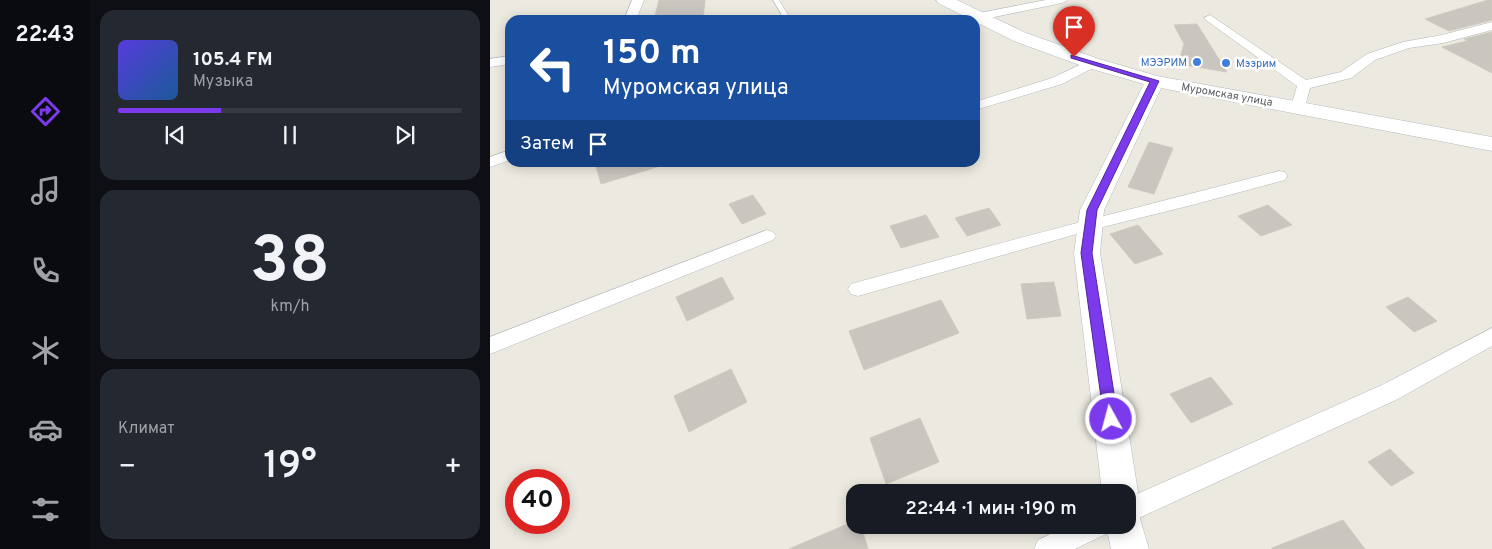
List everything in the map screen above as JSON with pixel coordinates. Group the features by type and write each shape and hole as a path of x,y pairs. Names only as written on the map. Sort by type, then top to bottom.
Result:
{"street":[{"path":"632,15 638,0"},
{"name":"Муромская улица","path":"944,0 966,15"},
{"path":"980,16 1062,0"},
{"path":"1210,18 1304,85 1346,75 1371,58 1407,45 1443,39 1492,26"},
{"name":"Муромская улица","path":"980,22 1092,63 1155,81 1492,144"},
{"path":"490,63 505,61"},
{"path":"980,104 1057,81 1092,63"},
{"path":"1119,484 1101,345 1086,253 1092,210 1155,81"},
{"path":"1298,107 1304,85"},
{"path":"490,162 505,157"},
{"path":"858,289 1090,224 1192,200 1279,176"},
{"path":"490,346 767,236"},
{"path":"1136,507 1390,392 1492,336"},
{"path":"1047,549 1078,534"},
{"path":"1127,534 1130,549"}],"lane":[{"path":"776,0 785,15"}],"building":[{"path":"659,0 705,0 704,15 655,15"},
{"path":"1492,0 1492,20 1449,31 1425,19"},
{"path":"1197,24 1227,72 1178,64 1184,44 1174,25"},
{"path":"1492,32 1492,73 1442,47 1467,41 1464,39"},
{"path":"1149,142 1173,148 1154,194 1128,187"},
{"path":"596,167 657,167 601,184"},
{"path":"753,195 766,214 742,224 729,204"},
{"path":"1268,205 1292,225 1261,236 1238,216"},
{"path":"989,208 1001,225 967,236 955,218"},
{"path":"926,215 939,237 901,248 890,226"},
{"path":"1138,225 1163,254 1135,264 1110,234"},
{"path":"722,277 734,299 687,321 676,297"},
{"path":"1054,282 1061,316 1027,319 1021,284"},
{"path":"1408,297 1437,321 1414,332 1386,307"},
{"path":"941,300 959,333 864,370 849,331"},
{"path":"731,369 747,402 689,432 674,396"},
{"path":"1211,377 1233,404 1191,423 1170,394"},
{"path":"920,418 939,462 886,484 870,438"},
{"path":"1390,449 1414,473 1391,486 1368,462"},
{"path":"1343,520 1365,549 1272,549 1272,548"},
{"path":"846,525 846,534 864,534 868,549 789,549"}],"place":[{"name":"МЭЭРИМ","path":"1197,62"},
{"name":"Мээрим","path":"1226,63"}],"route":[{"path":"1074,57 1155,81 1143,102 1092,210 1086,253 1111,419"}]}
